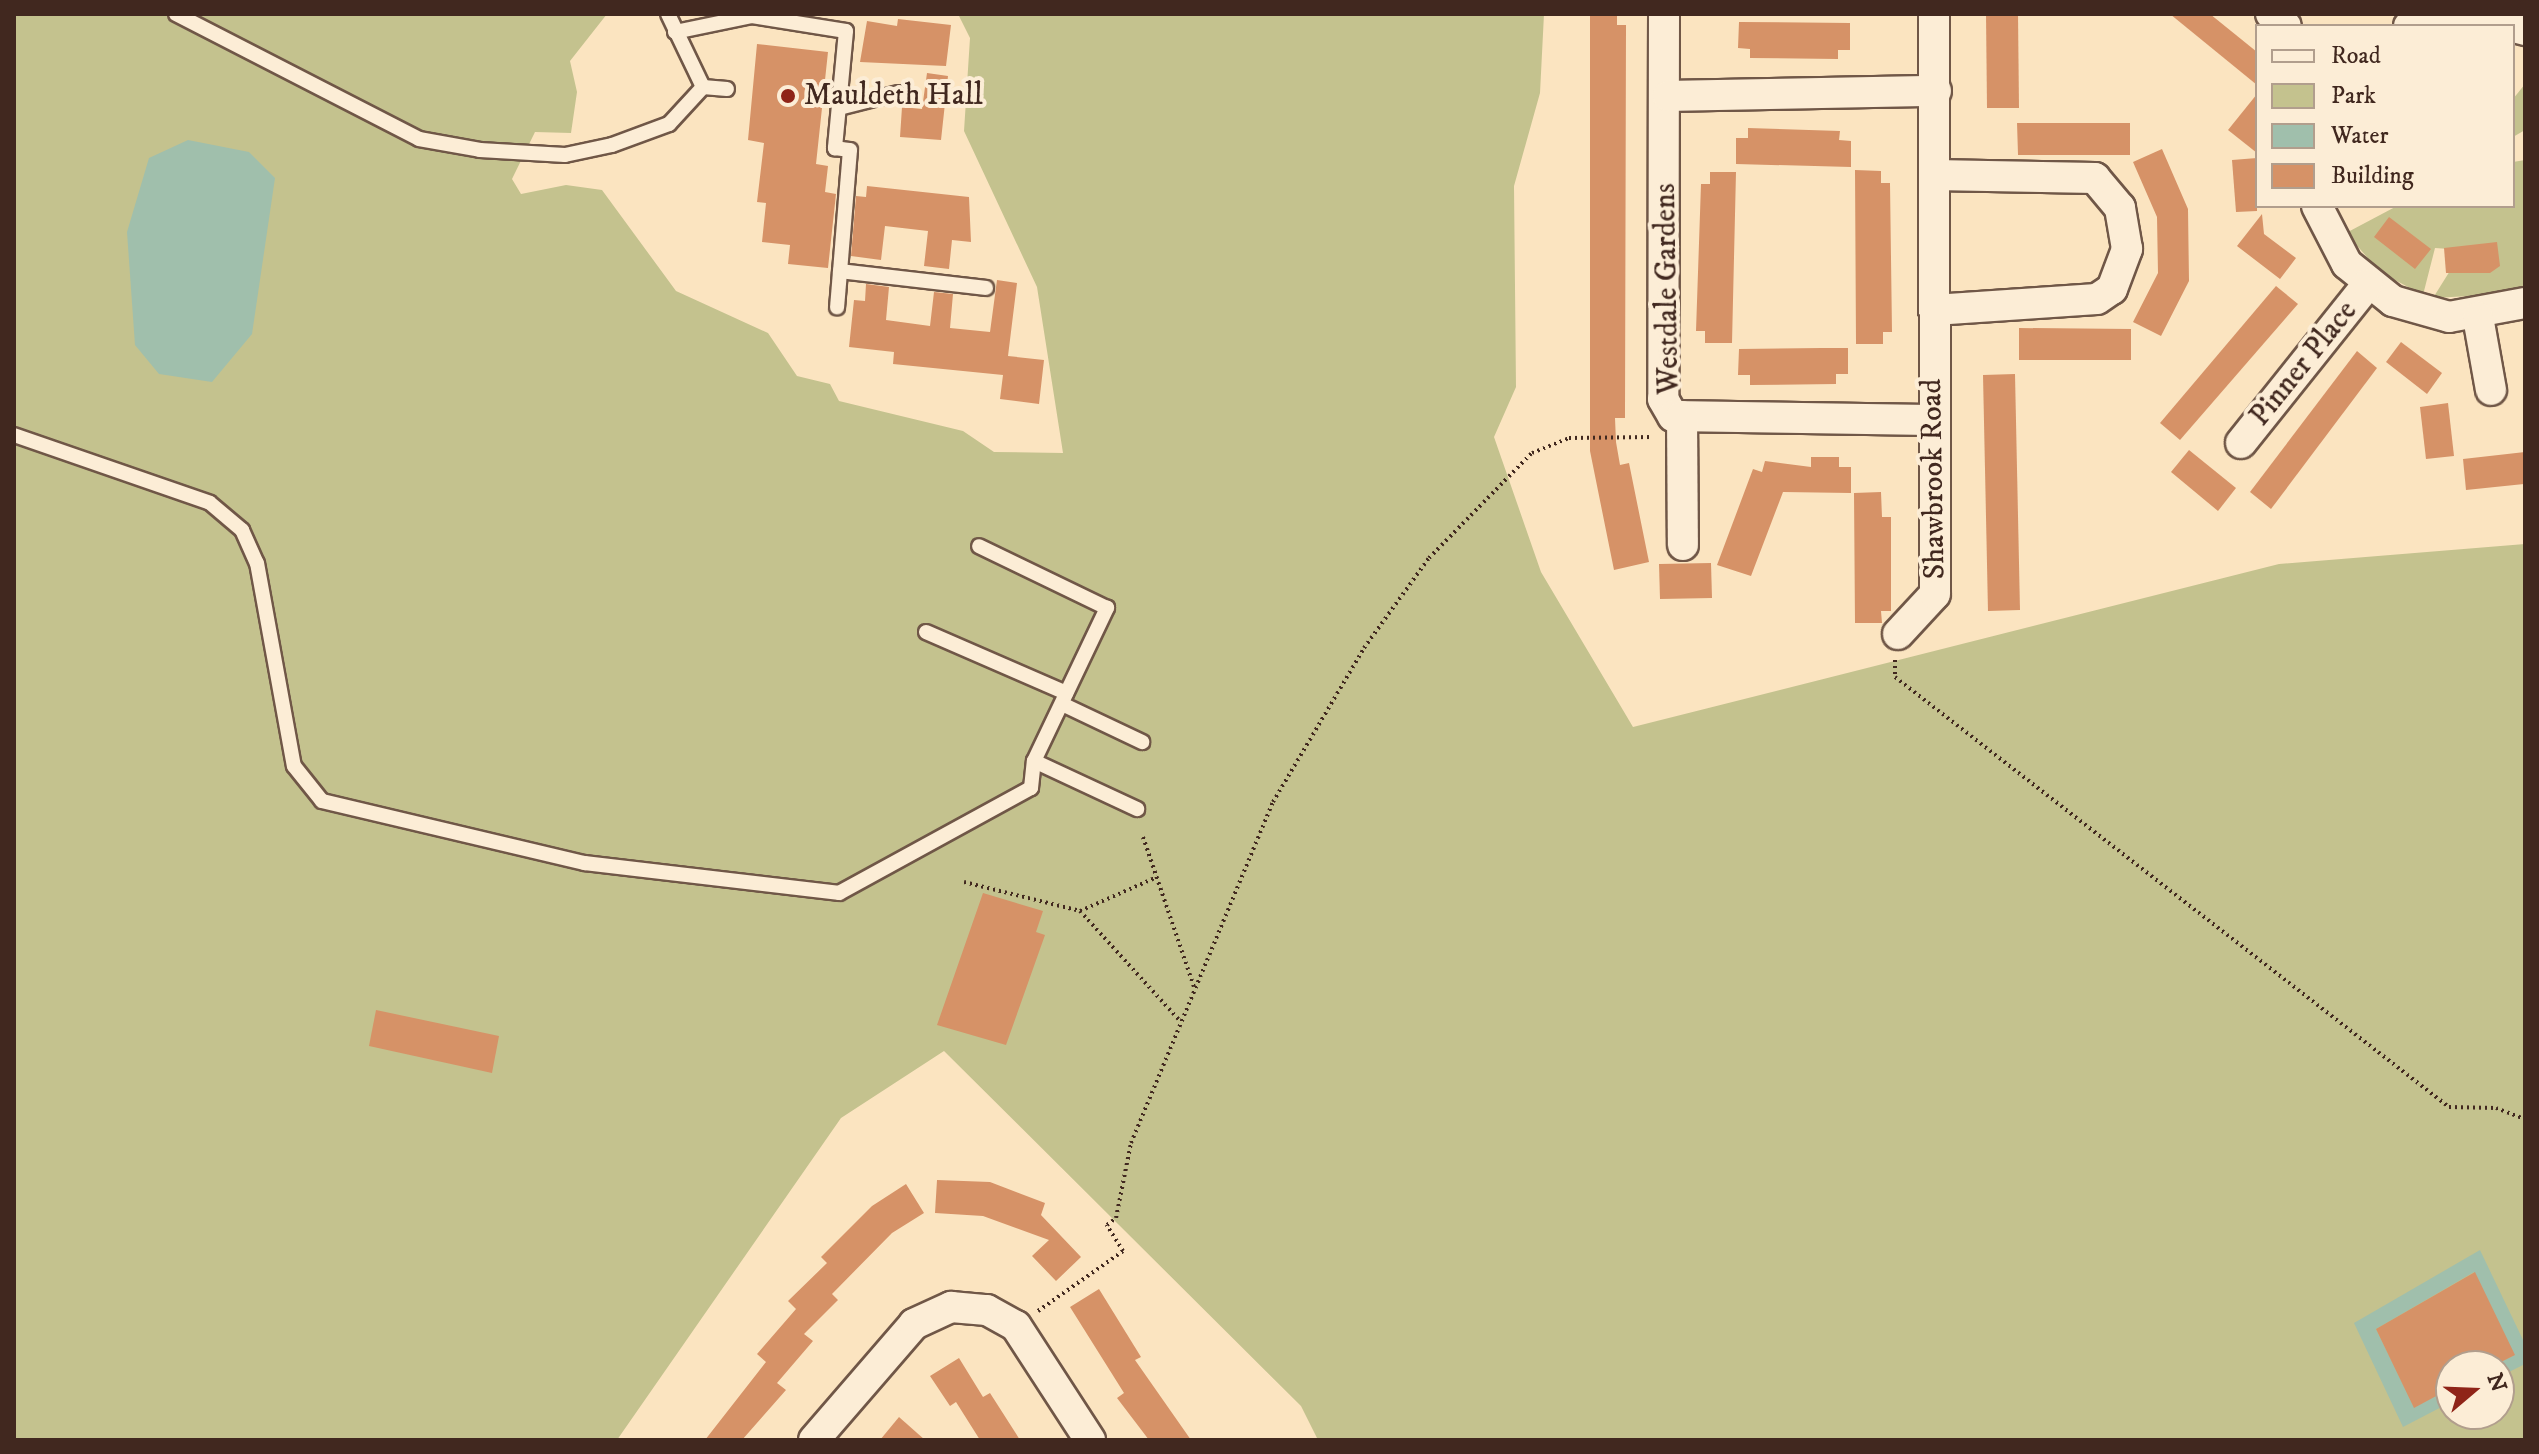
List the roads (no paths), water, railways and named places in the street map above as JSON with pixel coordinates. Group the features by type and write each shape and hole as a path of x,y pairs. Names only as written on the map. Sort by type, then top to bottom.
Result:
{"street":[{"name":"Westdale Gardens","path":"1664,14 1668,96 1663,399 1677,416 1931,420"},
{"name":"Shawbrook Road","path":"1898,634 1935,594 1931,420 1936,91 1934,14"},
{"path":"2416,24 2447,15 2494,24"},
{"path":"1668,96 1936,91"},
{"path":"1934,175 2095,178 2120,208 2127,249 2112,289 2097,299 1934,310"},
{"path":"2318,208 2330,240 2368,284 2420,312 2478,317 2525,303"},
{"name":"Pinner Place","path":"2241,443 2368,284"},
{"path":"2478,317 2491,390"},
{"path":"1677,416 1683,545"},
{"path":"814,1440 914,1324 951,1307 987,1310 1016,1326 1090,1440"}],"lane":[{"path":"176,14 419,139 480,150 565,155 612,145 669,124 703,87"},
{"path":"668,14 703,87"},
{"path":"675,32 752,16 846,31 835,148 850,150 837,307"},
{"path":"703,87 727,89"},
{"path":"839,108 898,93"},
{"path":"840,271 986,288"},
{"path":"14,435 210,503 242,530 257,563 294,766 322,801 349,810 585,863 839,893 1031,788 1034,761 1107,608 979,546"},
{"path":"926,632 1064,698 1142,742"},
{"path":"1034,761 1137,809"}],"water":[{"path":"188,140 249,152 275,178 252,334 212,382 159,374 135,345 127,232 149,158"},
{"path":"2480,1250 2525,1344 2525,1364 2515,1369 2515,1350 2512,1350 2474,1272 2376,1329 2414,1407 2435,1396 2435,1410 2403,1427 2354,1323"}],"place":[{"name":"Mauldeth Hall","path":"788,96"}]}
